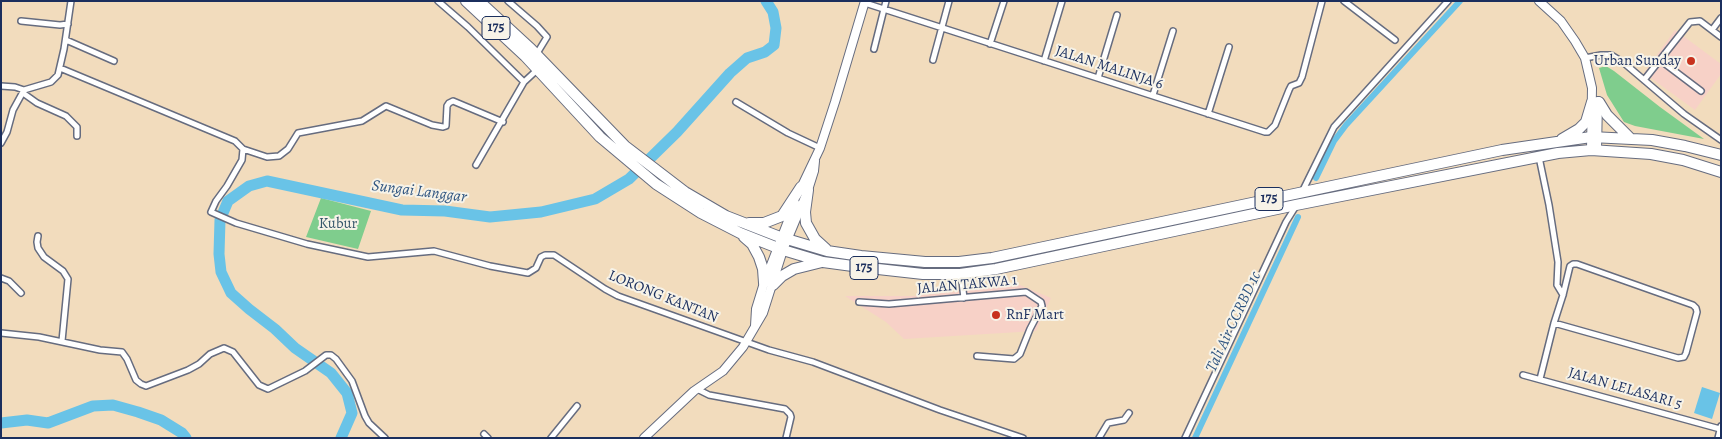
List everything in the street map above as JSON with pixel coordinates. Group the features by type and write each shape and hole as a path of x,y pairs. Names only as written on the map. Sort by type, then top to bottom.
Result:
{"highway":[{"name":"175","path":"466,1 503,34 600,136 659,180 706,205 741,228 780,249 823,262 905,272 960,274 1029,264 1296,205 1503,162 1558,153 1594,150 1651,154 1683,160 1721,172"},
{"name":"175","path":"479,1 536,56 634,160"},
{"path":"1559,141 1579,129 1586,122 1595,102 1631,139"},
{"name":"175","path":"741,228 827,250 925,262 959,262 1026,252 1502,150 1559,141 1594,137 1631,139 1685,146 1721,155"},
{"path":"805,189 782,216 741,228 759,257 768,284 794,269 823,262"},
{"path":"805,189 806,223 815,240 827,250"}],"main road":[{"path":"1539,1 1560,21 1585,58 1595,102 1594,150"},
{"path":"644,438 672,410 722,371 735,358 763,312 768,284 780,249 814,171 815,159 865,2"}],"street":[{"path":"1,143 23,91 51,82 58,75 72,1"},
{"path":"438,1 468,27 524,82"},
{"path":"508,1 547,37 536,56"},
{"path":"874,49 886,1"},
{"path":"933,60 949,1"},
{"path":"990,44 1004,1"},
{"path":"1044,61 1062,1"},
{"name":"JALAN MALINJA 6","path":"865,2 990,44 1268,132 1275,125 1289,90 1294,84 1299,83 1305,71 1322,1"},
{"path":"1344,1 1395,40"},
{"path":"1302,192 1334,127 1448,1"},
{"path":"1098,78 1117,15"},
{"path":"1712,30 1721,18"},
{"path":"21,21 60,25 68,24"},
{"path":"1644,80 1690,22 1700,22 1721,37"},
{"path":"1153,96 1173,32"},
{"path":"66,40 114,61"},
{"path":"1208,114 1228,47"},
{"path":"1585,58 1611,55 1624,63 1684,114 1721,140"},
{"path":"1660,60 1701,91"},
{"path":"60,68 235,141 243,149 267,158 279,156 288,149 298,133 362,121 386,106 432,124 446,126 447,106 453,101 503,122"},
{"path":"476,166 503,122 524,82 537,70"},
{"path":"1,86 15,87 37,103 66,116 77,127 77,136"},
{"path":"736,102 788,133 820,148"},
{"name":"LORONG KANTAN","path":"243,149 242,160 227,186 216,200 211,212 236,223 307,244 368,257 434,251 490,266 528,273 536,268 541,257 554,255 618,296 746,342"},
{"path":"1539,157 1558,262 1558,285 1563,295"},
{"path":"1185,438 1286,222 1296,205"},
{"path":"38,236 38,248 44,257 63,271 68,279 62,341"},
{"path":"1540,379 1554,323 1570,266 1577,264 1693,305 1697,312 1686,353 1684,357 1678,358 1554,323"},
{"path":"960,274 964,298"},
{"path":"1,278 9,281 21,292"},
{"name":"JALAN TAKWA 1","path":"859,302 889,304 1026,292 1041,302 1042,306 1020,354 1014,359 977,356"},
{"path":"1,333 62,341 100,350 122,352 136,380 146,386 188,370 199,364 210,354 224,348 233,352 253,379 266,389 271,389 305,371 326,355 331,355 352,381 369,424 384,438"},
{"path":"746,342 813,362 940,410 1023,438"},
{"name":"JALAN LELASARI 5","path":"1523,375 1720,427"},
{"path":"697,389 710,395 785,409 791,417 786,438"},
{"path":"551,438 577,406"},
{"path":"1099,438 1108,423 1124,420 1129,413"},
{"path":"1718,438 1720,427"}],"shaded area":[{"path":"1675,30 1721,64 1721,74 1695,110 1644,73"},
{"path":"1020,285 1051,298 1036,331 904,339 886,322 845,296 914,296"}],"green space":[{"path":"1606,66 1704,139 1635,126 1624,122 1607,95 1599,68"},
{"name":"Kubur","path":"321,198 371,211 358,249 306,237"}],"water":[{"path":"1702,387 1720,393 1712,419 1694,413"}],"waterway":[{"name":"Sungai Langgar","path":"341,438 352,413 347,393 331,373 295,348 231,293 221,272 219,254 220,220 228,201 249,186 267,181 402,210 445,211 490,217 541,212 595,199 629,179 677,132 730,73 747,58 765,52 774,45 776,28 773,12 766,1"},
{"name":"Tali Air CCRBD 1c","path":"1316,178 1334,141 1346,125 1460,1"},
{"name":"Tali Air CCRBD 1c","path":"1195,438 1298,217"},
{"name":"Sungai Langgar","path":"1,423 27,420 48,423 93,406 113,405 161,420 182,433 186,438"}],"place":[{"name":"Urban Sunday","path":"1691,61"},
{"name":"RnF Mart","path":"996,315"}]}
